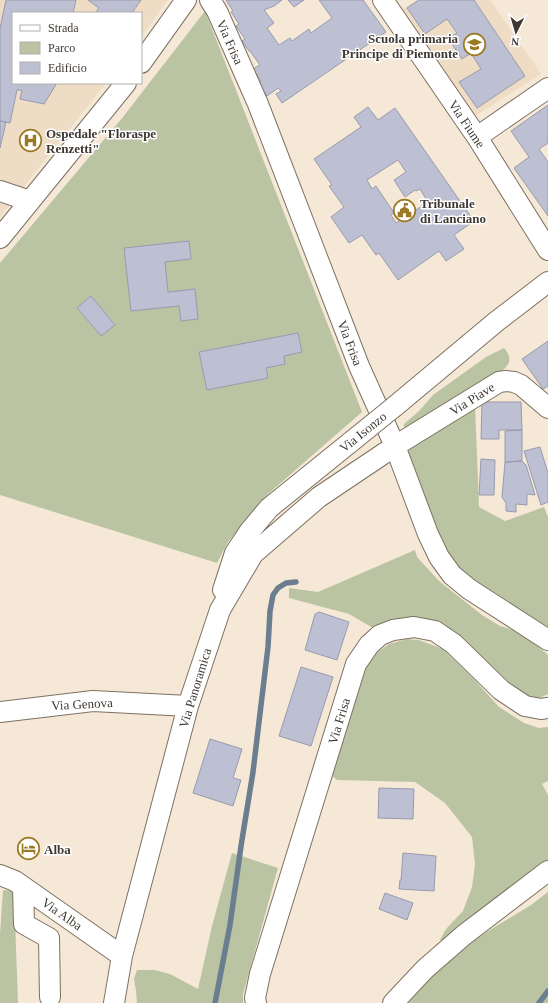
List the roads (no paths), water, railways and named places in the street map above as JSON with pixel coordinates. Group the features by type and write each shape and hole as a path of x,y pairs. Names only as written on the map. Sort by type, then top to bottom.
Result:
{"street":[{"path":"142,62 186,0"},
{"name":"Via Frisa","path":"210,0 217,11 258,104 359,366 396,446 428,534 439,557 452,575 469,589 548,640"},
{"name":"Via Fiume","path":"385,0 477,137 548,250"},
{"path":"0,238 125,84"},
{"path":"477,137 548,88"},
{"path":"0,191 30,201"},
{"name":"Via Isonzo","path":"220,610 218,605 235,553 249,532 269,508 548,282"},
{"name":"Via Piave","path":"396,446 498,382 514,382 521,385 548,408"},
{"name":"Via Panoramica","path":"114,1003 122,956 188,706 220,610 253,554 319,497 396,446"},
{"name":"Via Frisa","path":"256,1003 255,998 260,974 356,664 369,645 380,635 393,630 414,627 435,631 454,644 501,690 525,706 541,709 548,708"},
{"name":"Via Genova","path":"0,712 93,701 188,706"},
{"path":"392,1003 425,969 464,935 548,871"},
{"name":"Via Alba","path":"0,875 15,881 122,956"},
{"path":"23,887 24,924 49,938 50,996"}],"waterway":[{"path":"215,1003 230,925 253,772 273,595 278,588 286,583 296,582"},
{"path":"539,1003 548,991"}],"place":[{"name":"Scuola primaria Principe di Piemonte","path":"474,45"},
{"name":"Ospedale \"Floraspe Renzetti\"","path":"31,140"},
{"name":"Tribunale di Lanciano","path":"405,210"},
{"name":"Alba","path":"28,849"}]}
